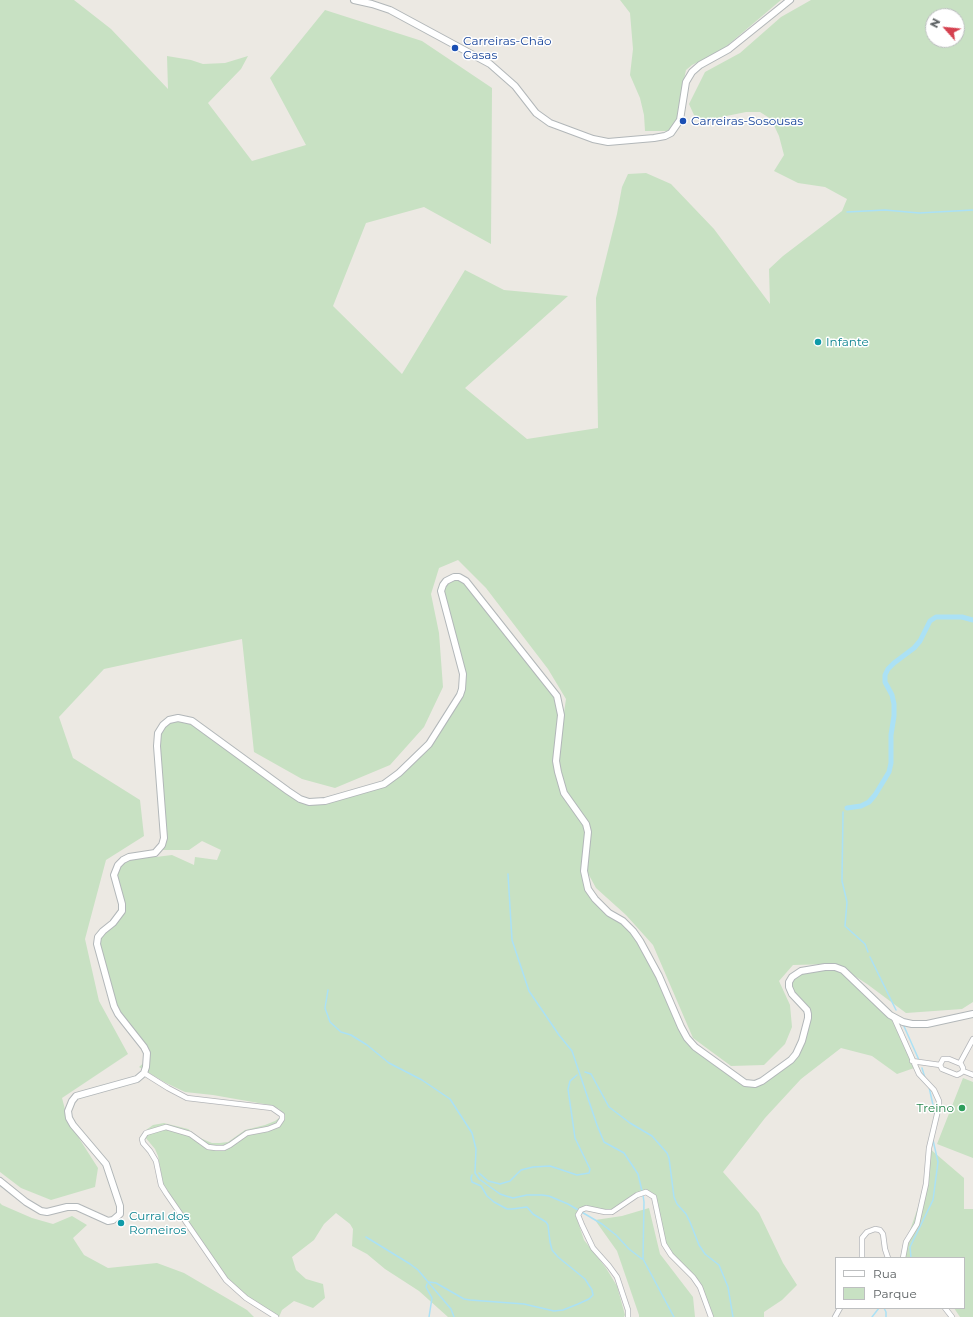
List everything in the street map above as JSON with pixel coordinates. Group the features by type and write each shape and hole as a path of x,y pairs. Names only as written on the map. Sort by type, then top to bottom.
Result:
{"main road":[{"path":"354,0 390,10 490,64 515,86 536,112 550,123 593,139 608,142 654,138 671,133 680,120 686,82 692,72 729,49 790,0"},
{"path":"0,1180 26,1202 41,1211 47,1212 77,1207 108,1221 117,1217 121,1209 106,1164 73,1125 69,1118 68,1111 76,1096 129,1082 137,1079 144,1073 147,1054 144,1047 118,1014 110,993 97,941 102,931 113,923 122,911 122,904 114,875 118,865 129,858 155,852 162,845 164,838 157,746 157,738 161,729 169,720 178,718 192,721 288,791 300,799 309,802 325,801 384,784 399,773 429,744 460,695 463,674 441,591 446,581 454,577 459,577 466,581 556,696 561,715 556,761 564,792 586,824 588,832 584,871 588,889 595,899 609,913 623,921 633,931 640,941 658,976 680,1027 695,1047 738,1080 745,1083 755,1084 762,1081 796,1054 802,1041 808,1014 807,1010 792,994 789,987 792,977 800,971 825,967 834,967 843,970 894,1018 912,1024 937,1022 973,1014"}],"street":[{"path":"894,1018 919,1074 934,1090 939,1101 929,1148 926,1184 917,1224 906,1242 903,1257"},
{"path":"960,1063 973,1039"},
{"path":"940,1065 943,1059 947,1058 960,1063 963,1071"},
{"path":"912,1061 940,1065 942,1069 956,1075 959,1075 963,1071"},
{"path":"963,1071 973,1075"},
{"path":"144,1073 187,1098 272,1108 282,1114 282,1119 278,1125 268,1129 247,1133 224,1148 208,1147 190,1134 166,1127 146,1133 142,1140 142,1143 150,1151 156,1161 162,1185 166,1193 226,1280 246,1298 276,1317"},
{"path":"628,1317 628,1310 617,1277 610,1266 593,1248 578,1216 584,1208 612,1212 631,1200 637,1194 646,1192 654,1197 664,1244 671,1255 693,1277 700,1287 711,1317"},
{"path":"862,1257 862,1238 867,1232 875,1229 880,1230 883,1234 888,1257"},
{"path":"946,1309 952,1317"}],"green space":[{"path":"0,0 74,0 111,29 168,89 167,56 191,60 203,64 225,63 248,56 241,69 208,103 252,161 306,145 270,78 325,10 422,41 492,88 491,244 424,207 366,223 333,306 402,374 465,270 504,290 568,296 465,388 527,439 598,428 596,298 617,214 622,187 628,174 646,173 671,184 714,229 770,304 769,269 783,256 842,211 847,199 825,187 798,183 774,171 784,155 779,136 771,119 760,112 746,112 702,121 694,115 689,104 705,72 740,53 781,17 811,0 973,0 973,1002 962,1009 906,1013 867,984 836,964 793,965 779,981 790,1005 792,1027 785,1044 764,1065 731,1066 693,1038 653,945 626,915 596,888 584,866 584,871 595,899 623,921 640,941 681,1027 695,1047 728,1072 755,1084 790,1060 802,1041 808,1018 792,994 789,982 801,971 825,967 850,975 885,1006 894,1018 917,1067 897,1074 872,1056 841,1048 801,1079 765,1118 723,1172 759,1213 783,1263 797,1285 782,1300 764,1312 764,1317 711,1317 700,1287 664,1244 654,1197 646,1192 612,1212 590,1208 578,1213 576,1216 584,1240 606,1268 617,1286 625,1315 624,1317 448,1317 419,1291 385,1269 367,1254 352,1246 353,1229 350,1224 336,1213 324,1224 314,1240 292,1257 296,1270 306,1279 323,1284 325,1298 313,1308 294,1301 282,1310 279,1317 250,1299 232,1285 164,1189 158,1156 155,1149 145,1137 146,1130 153,1125 164,1123 188,1129 200,1138 212,1143 220,1143 228,1142 245,1130 275,1121 282,1115 279,1109 270,1105 213,1095 185,1092 139,1067 147,1060 147,1053 118,1014 98,937 118,918 121,897 114,875 123,860 141,855 156,857 172,855 194,865 195,857 217,860 221,850 202,841 189,850 159,850 164,838 157,738 169,720 192,721 300,799 318,802 367,790 399,773 429,744 460,695 463,682 446,611 443,585 450,578 466,581 559,703 557,762 566,699 548,669 486,588 458,560 439,568 431,594 439,633 443,687 424,727 390,765 335,788 302,779 254,752 242,639 104,669 59,717 73,758 140,800 144,836 106,860 85,939 99,1001 128,1054 62,1098 68,1121 98,1168 95,1187 51,1200 21,1188 0,1172"},
{"path":"620,0 781,0 722,50 692,65 686,70 679,104 678,120 674,128 669,131 645,131 644,115 640,98 630,75 633,49 630,13"},
{"name":"Treino","path":"963,1078 973,1082 973,1158 937,1144"},
{"path":"929,1148 964,1178 964,1209 973,1209 973,1317 960,1317 955,1309 965,1309 965,1257 903,1257 906,1242 926,1184"},
{"path":"0,1203 32,1218 53,1224 72,1216 87,1225 73,1238 84,1255 108,1268 157,1263 184,1273 247,1310 254,1317 0,1317"},
{"path":"649,1208 660,1254 693,1297 695,1317 639,1317 617,1251 595,1220 622,1216"}],"waterway":[{"path":"847,212 885,210 919,213 973,210"},
{"path":"847,808 861,806 869,802 889,772 891,763 891,735 894,704 892,695 885,682 885,675 888,669 914,648 920,641 930,621 936,617 962,617 973,620"},
{"path":"843,812 842,881 847,902 845,926 865,944 868,952"},
{"path":"508,874 512,940 529,991 559,1035 572,1051 604,1142 624,1153 638,1174 642,1191"},
{"path":"870,957 896,1010"},
{"path":"328,990 325,1008 330,1022 341,1032 351,1035 367,1045 389,1063 422,1080 450,1099 472,1133 476,1149 475,1173 479,1179 500,1194 513,1198 527,1195 542,1195 549,1196 568,1204 602,1224 642,1259"},
{"path":"903,1024 919,1060"},
{"path":"922,1068 925,1078"},
{"path":"585,1072 591,1074 609,1107 630,1123 652,1136 667,1153 674,1197 677,1204 686,1214 699,1245 705,1254 719,1265 728,1287 733,1317"},
{"path":"479,1173 488,1181 500,1184 510,1181 521,1170 533,1167 550,1166 577,1175 589,1173 590,1169 575,1138 568,1089 570,1081 577,1075"},
{"path":"929,1087 935,1114"},
{"path":"911,1257 910,1247 933,1200 938,1162 933,1140"},
{"path":"429,1282 436,1283 464,1299 524,1304 554,1311 563,1310 578,1304 589,1299 593,1295 592,1290 585,1279 558,1257 552,1250 548,1225 546,1222 533,1214 527,1207 507,1209 494,1202 487,1196 481,1186 472,1182 472,1175"},
{"path":"643,1195 643,1259 674,1317"},
{"path":"366,1237 418,1270 451,1309 454,1317"},
{"path":"427,1284 426,1287 432,1298 429,1317"},
{"path":"872,1317 878,1309"},
{"path":"884,1309 886,1317"}],"place":[{"name":"Carreiras-Chão Casas","path":"455,48"},
{"name":"Carreiras-Sosousas","path":"683,121"},
{"name":"Infante","path":"818,342"},
{"name":"Treino","path":"962,1108"},
{"name":"Curral dos Romeiros","path":"121,1223"}]}
